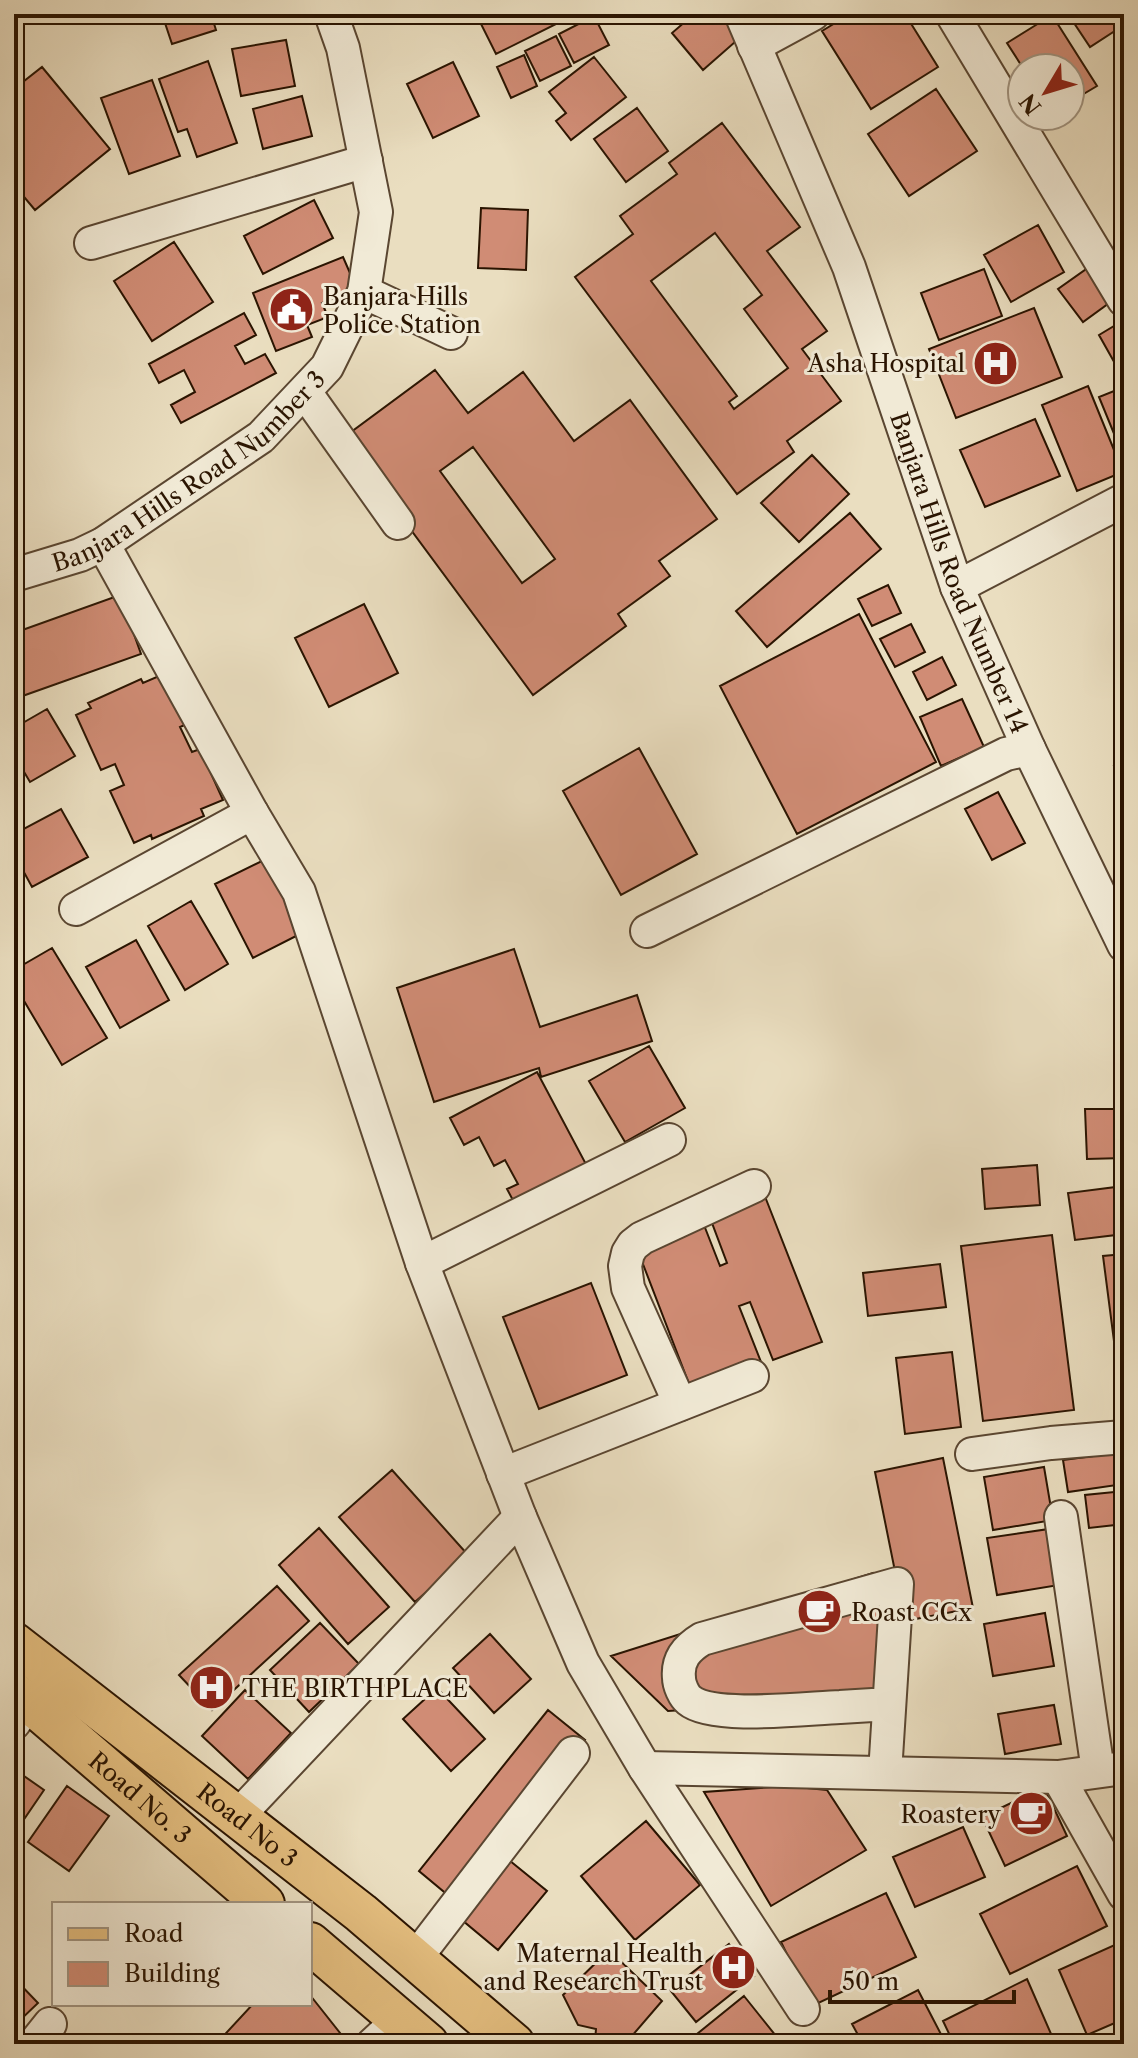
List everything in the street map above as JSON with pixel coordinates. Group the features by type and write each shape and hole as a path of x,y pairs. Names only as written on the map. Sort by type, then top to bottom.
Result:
{"main road":[{"name":"Road No 3","path":"14,1644 361,1913 514,2044"},
{"name":"Road No. 3","path":"19,1706 41,1712 262,1902"},
{"path":"312,1945 400,2036"}],"street":[{"name":"Banjara Hills Road Number 3","path":"14,575 80,555 103,544 261,437 327,367 364,292 376,212 343,48 331,14"},
{"name":"Banjara Hills Road Number 14","path":"741,14 849,267 957,587 1029,749 1117,913 1124,945"},
{"path":"754,46 813,14"},
{"path":"952,14 1124,300"},
{"path":"91,243 366,161"},
{"path":"364,292 451,333"},
{"path":"305,392 398,523"},
{"path":"957,587 1124,500"},
{"path":"103,544 299,892 422,1263 520,1517 583,1663 645,1768 803,2009"},
{"path":"647,931 1006,754 1029,749"},
{"path":"76,909 252,813"},
{"path":"422,1263 669,1140"},
{"path":"680,1404 628,1288 625,1266 628,1253 642,1238 754,1186"},
{"path":"503,1474 752,1376"},
{"path":"972,1454 1124,1437"},
{"path":"238,1816 520,1517"},
{"path":"645,1768 1058,1777 1111,1769 1061,1517"},
{"path":"885,1773 897,1584 702,1639 688,1648 681,1659 678,1674 679,1684 689,1700 732,1713 889,1704"},
{"path":"415,1959 573,1753"},
{"path":"1058,1777 1124,1894"}],"building":[{"path":"162,14 211,14 216,30 172,44"},
{"path":"576,14 496,54 477,16"},
{"path":"694,14 726,14 743,35 703,70 672,33"},
{"path":"850,14 905,14 938,67 871,109 822,31"},
{"path":"1068,14 1124,14 1124,25 1090,47"},
{"path":"1052,15 1075,52 1013,52 1007,43"},
{"path":"594,16 609,45 574,63 559,34"},
{"path":"556,36 571,66 540,81 525,51"},
{"path":"286,40 295,86 241,96 232,49"},
{"path":"524,55 537,86 511,98 497,67"},
{"path":"594,57 626,97 571,140 556,121 566,113 549,92"},
{"path":"208,61 237,143 197,157 187,129 178,132 159,79"},
{"path":"453,62 479,116 433,138 407,84"},
{"path":"42,67 110,149 35,210 14,185 14,89"},
{"path":"1086,69 1097,86 1086,93"},
{"path":"152,80 180,156 129,174 101,98"},
{"path":"936,89 977,151 909,196 868,134"},
{"path":"302,96 312,136 263,149 253,109"},
{"path":"637,108 668,151 626,182 594,139"},
{"path":"722,123 800,227 767,251 827,331 802,349 841,401 787,441 794,452 737,494 575,277 633,234 620,216 677,174 669,163","holes":["715,233 762,295 744,309 788,368 734,409 729,402 737,396 651,281"]},
{"path":"314,200 333,238 263,274 244,236"},
{"path":"481,208 528,210 526,270 478,268"},
{"path":"1038,225 1064,272 1011,302 984,255"},
{"path":"174,242 213,302 152,341 114,281"},
{"name":"Banjara Hills Police Station","path":"343,257 357,289 322,303 328,317 307,325 312,337 276,351 253,293"},
{"path":"1092,265 1116,298 1083,322 1058,289"},
{"path":"984,269 1002,316 939,340 921,293"},
{"name":"Asha Hospital","path":"1034,308 1062,377 956,418 929,349"},
{"path":"244,313 256,335 235,346 245,364 265,354 276,373 181,423 171,405 195,392 184,370 159,383 149,364"},
{"path":"1124,320 1124,375 1122,376 1099,335"},
{"path":"435,370 468,413 523,372 574,441 630,400 717,519 659,561 670,576 618,614 626,626 533,695 343,438","holes":["473,447 555,559 522,583 440,471"]},
{"path":"1088,386 1123,472 1077,491 1042,405"},
{"path":"1124,387 1124,458 1099,397"},
{"path":"1035,419 1060,476 985,507 960,450"},
{"path":"812,455 849,494 799,542 761,503"},
{"path":"850,513 881,549 767,647 736,611"},
{"path":"888,585 901,613 872,626 858,599"},
{"path":"120,595 141,654 14,699 14,633"},
{"path":"364,604 398,673 329,707 295,638"},
{"path":"859,614 936,762 797,834 720,686"},
{"path":"911,624 925,652 895,667 880,639"},
{"path":"942,657 956,685 927,700 913,672"},
{"path":"166,673 189,723 180,727 192,752 200,749 223,800 201,809 204,816 152,839 151,835 134,843 110,791 124,785 115,764 101,770 76,715 91,708 88,703 141,679 143,683"},
{"path":"962,699 984,747 941,766 920,717"},
{"path":"47,709 75,756 30,782 14,755 14,728"},
{"path":"639,748 697,854 621,895 563,791"},
{"path":"1124,761 1124,787 1114,766"},
{"path":"998,792 1025,843 992,860 965,809"},
{"path":"61,809 88,857 32,887 14,854 14,834"},
{"path":"266,859 304,932 253,958 215,884"},
{"path":"191,901 228,964 185,990 148,926"},
{"path":"136,940 169,1000 120,1028 86,967"},
{"path":"52,948 107,1038 62,1065 14,984 14,970"},
{"path":"514,949 540,1027 637,995 652,1041 541,1077 539,1068 434,1102 397,988"},
{"path":"649,1046 685,1108 625,1142 589,1081"},
{"path":"537,1072 588,1168 516,1206 507,1189 518,1184 505,1160 494,1166 479,1137 464,1145 450,1118"},
{"path":"1085,1109 1124,1109 1124,1158 1087,1159"},
{"path":"1037,1165 1040,1205 985,1209 982,1169"},
{"path":"1124,1186 1124,1234 1075,1240 1068,1193"},
{"path":"764,1194 822,1342 773,1360 750,1302 739,1306 761,1362 691,1389 636,1246 702,1220 720,1266 727,1263 709,1215"},
{"path":"1052,1235 1074,1410 983,1421 961,1246"},
{"path":"1124,1254 1124,1402 1122,1403 1103,1256"},
{"path":"940,1264 946,1307 868,1316 863,1273"},
{"path":"591,1283 627,1375 539,1409 503,1317"},
{"path":"952,1352 961,1427 905,1434 896,1358"},
{"path":"1124,1452 1124,1484 1068,1492 1063,1460"},
{"path":"943,1458 973,1608 905,1621 875,1472"},
{"path":"1044,1467 1053,1520 993,1530 984,1477"},
{"path":"392,1470 468,1555 415,1602 339,1517"},
{"path":"1124,1491 1124,1524 1089,1528 1085,1495"},
{"path":"319,1528 389,1607 348,1644 279,1565"},
{"path":"1049,1529 1059,1585 997,1595 987,1538"},
{"name":"Roast CCx","path":"873,1573 904,1651 892,1697 668,1711 611,1656"},
{"path":"277,1586 309,1621 212,1710 179,1675"},
{"path":"1045,1613 1054,1666 993,1676 984,1624"},
{"path":"320,1623 359,1664 309,1712 270,1670"},
{"path":"490,1634 531,1679 494,1713 453,1668"},
{"path":"437,1688 485,1739 451,1771 403,1719"},
{"path":"245,1690 291,1733 248,1779 202,1736"},
{"path":"1054,1705 1061,1744 1005,1754 998,1714"},
{"path":"548,1710 585,1740 455,1901 419,1871"},
{"path":"14,1769 44,1790 14,1834"},
{"path":"67,1786 109,1816 69,1871 28,1842"},
{"path":"787,1786 827,1790 866,1850 771,1906 704,1792"},
{"path":"1044,1787 1067,1836 1005,1866 982,1817"},
{"path":"646,1821 700,1885 635,1940 581,1876"},
{"path":"963,1827 985,1877 915,1907 893,1857"},
{"path":"504,1856 547,1891 498,1950 456,1915"},
{"path":"1077,1866 1107,1926 1010,1974 980,1914"},
{"path":"886,1893 916,1957 812,2006 781,1942"},
{"path":"1119,1943 1124,1955 1124,2019 1087,2035 1059,1970"},
{"path":"729,1944 754,1976 696,2022 670,1990"},
{"path":"609,1950 662,2001 625,2044 598,2044 595,2041 596,2029 578,2025 563,1995"},
{"path":"14,1978 38,2003 14,2026"},
{"path":"1027,1979 1055,2043 954,2044 943,2021"},
{"path":"918,1990 945,2042 863,2044 852,2024"},
{"path":"744,1996 780,2041 777,2044 696,2044 692,2038"},
{"path":"312,1998 340,2033 330,2044 216,2044 251,2006 312,2006"}],"place":[{"name":"Banjara Hills Police Station","path":"292,310"},
{"name":"Asha Hospital","path":"996,363"},
{"name":"Roast CCx","path":"820,1612"},
{"name":"THE BIRTHPLACE","path":"211,1688"},
{"name":"Roastery","path":"1032,1814"},
{"name":"Maternal Health and Research Trust","path":"734,1967"}]}
